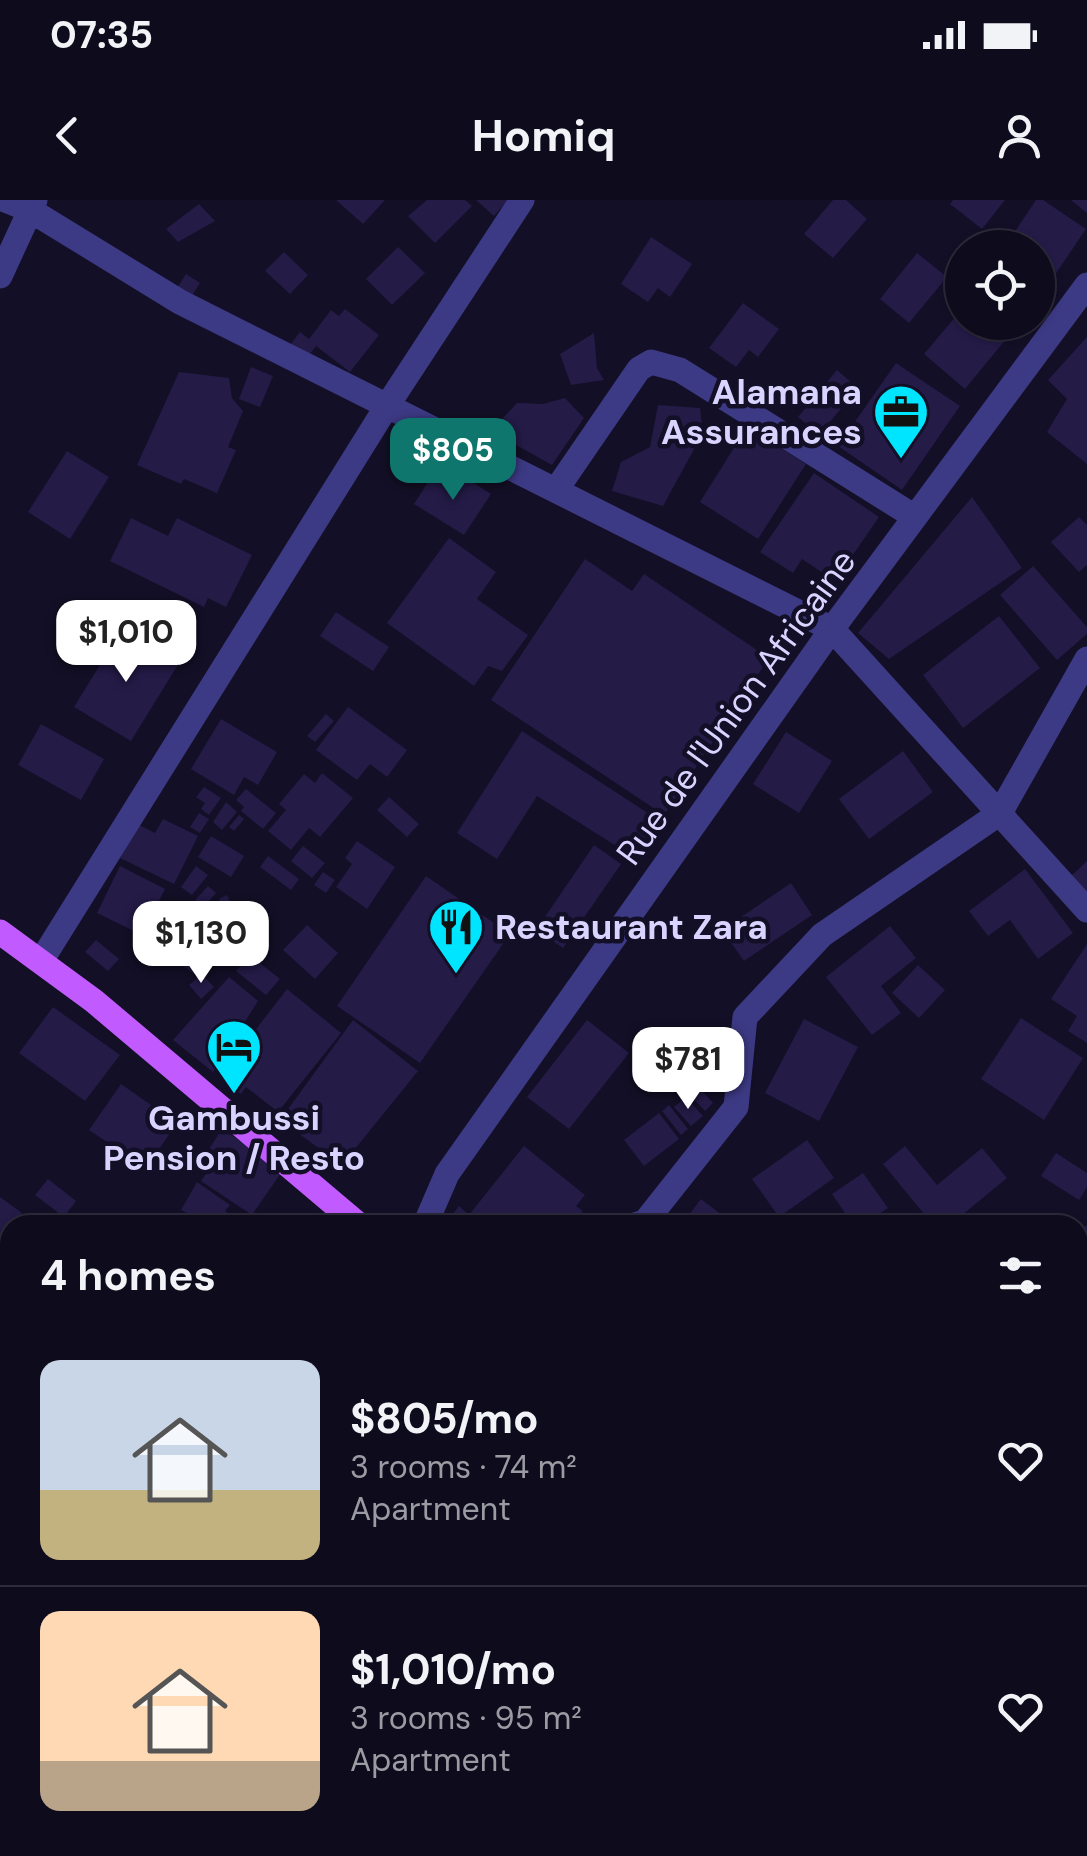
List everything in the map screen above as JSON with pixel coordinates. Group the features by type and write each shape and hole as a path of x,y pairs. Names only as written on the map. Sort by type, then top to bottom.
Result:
{"main road":[{"path":"0,932 94,1001 348,1215"}],"street":[{"path":"5,200 33,205 180,302 832,628 1087,910"},
{"path":"41,962 388,406 522,200"},
{"path":"0,276 33,205"},
{"name":"Rue de l'Union Africaine","path":"429,1215 447,1174 832,628 1087,284"},
{"path":"556,490 639,369 651,362 680,370 914,517"},
{"path":"651,1215 736,1107 745,1017 822,936 1000,814 1087,660"},
{"name":"Rue de l'Union Africaine","path":"442,1215 447,1174"}],"building":[{"path":"336,200 385,200 363,224"},
{"path":"427,200 465,200 472,206 435,243 408,216"},
{"path":"476,200 508,200 494,216"},
{"path":"833,200 846,200 867,219 833,258 804,234"},
{"path":"953,200 1005,200 982,229 950,204"},
{"path":"1036,200 1043,200 1086,229 1055,275 1055,230 1016,230"},
{"path":"1071,200 1087,200 1087,213"},
{"path":"199,204 215,221 178,242 166,229"},
{"path":"651,237 692,264 670,297 658,288 648,302 621,284"},
{"path":"398,247 425,273 392,305 366,279"},
{"path":"284,252 308,275 290,294 265,271"},
{"path":"917,253 945,275 909,323 880,299"},
{"path":"186,274 200,283 191,297 177,288"},
{"path":"743,303 779,329 758,357 749,350 736,367 709,348"},
{"path":"345,309 379,335 350,372 316,346 307,358 290,345 300,332 309,339 331,310 339,316"},
{"path":"945,329 945,340 1005,340 965,389 924,354"},
{"path":"594,333 597,368 604,380 571,385 560,354"},
{"path":"1087,337 1087,464 1047,432 1067,399 1048,380"},
{"path":"896,363 960,406 902,490 838,446"},
{"path":"251,367 273,376 260,407 239,399"},
{"path":"837,370 858,388 819,435 798,417"},
{"path":"179,372 229,378 232,398 243,411 228,447 236,450 217,493 184,479 181,484 137,465"},
{"path":"565,398 584,418 552,465 491,431 517,403 543,404"},
{"path":"658,405 700,408 703,433 663,506 612,491 621,462 650,447"},
{"path":"747,427 806,464 758,539 700,502"},
{"path":"67,451 109,477 70,539 28,512"},
{"path":"814,473 879,517 835,581 802,559 793,573 760,552"},
{"path":"432,476 456,492 466,478 491,494 464,535 414,504"},
{"path":"972,497 1022,568 889,659 858,633"},
{"path":"1079,517 1087,525 1087,565 1079,572 1051,542"},
{"path":"131,518 168,536 177,518 252,555 226,607 208,598 204,607 110,561"},
{"path":"449,538 496,572 477,599 528,635 502,671 488,666 474,686 387,623"},
{"path":"585,559 632,591 644,574 769,658 664,815 491,700"},
{"path":"1033,566 1087,627 1087,634 1057,660 1000,595"},
{"path":"336,612 389,647 373,671 320,636"},
{"path":"999,616 1040,668 963,728 923,675"},
{"path":"122,629 179,663 131,741 74,707"},
{"path":"348,707 407,750 387,777 370,764 357,780 316,750"},
{"path":"326,714 334,721 315,742 307,736"},
{"path":"221,719 277,752 258,785 244,777 234,795 191,769"},
{"path":"41,724 104,759 81,800 18,765"},
{"path":"522,731 660,821 632,856 537,796 497,859 457,833"},
{"path":"786,732 832,761 799,813 753,784"},
{"path":"903,751 933,792 869,839 839,799"},
{"path":"322,773 353,798 320,837 309,828 291,850 268,831 286,810 279,804 304,774 315,783"},
{"path":"204,787 221,798 209,815 201,809 205,803 196,797"},
{"path":"246,789 276,813 263,829 241,811 244,807 236,800"},
{"path":"389,797 419,824 407,837 377,810"},
{"path":"226,802 237,812 222,830 213,822"},
{"path":"199,813 209,819 200,833 190,827"},
{"path":"239,815 244,819 234,831 229,827"},
{"path":"163,819 198,836 174,884 120,858 137,824 155,833"},
{"path":"211,836 244,856 231,877 198,857"},
{"path":"357,841 395,867 367,909 336,887 352,864 345,858"},
{"path":"594,845 621,864 563,948 536,930"},
{"path":"303,846 325,863 312,878 291,861"},
{"path":"268,856 299,879 291,890 260,867"},
{"path":"1087,861 1087,898 1069,878"},
{"path":"120,866 165,889 142,935 97,913"},
{"path":"196,866 208,875 192,895 181,887"},
{"path":"1025,869 1073,933 1038,959 1010,920 988,936 969,911"},
{"path":"323,872 335,880 326,893 314,885"},
{"path":"426,876 510,934 420,1063 337,1006"},
{"path":"791,883 812,915 744,961 722,930"},
{"path":"208,886 216,893 204,907 195,900"},
{"path":"227,895 233,908 225,912 219,899"},
{"path":"216,903 220,909 206,918 202,912"},
{"path":"178,906 196,921 169,953 151,938"},
{"path":"307,925 338,953 315,979 283,950"},
{"path":"890,926 916,958 881,986 901,1013 872,1035 826,977"},
{"path":"96,940 119,959 108,971 85,952"},
{"path":"179,944 203,963 194,974 170,956"},
{"path":"1087,944 1087,1043 1068,1031 1077,1016 1051,999"},
{"path":"250,955 280,979 266,995 236,971"},
{"path":"918,965 945,990 919,1018 892,993"},
{"path":"202,974 214,987 201,999 189,985"},
{"path":"229,977 258,1001 213,1072 173,1040"},
{"path":"287,989 341,1033 278,1112 246,1087 241,1094 219,1077"},
{"path":"53,1007 120,1055 85,1101 19,1053"},
{"path":"1021,1018 1083,1058 1044,1120 981,1079"},
{"path":"804,1019 858,1047 819,1121 765,1093"},
{"path":"353,1020 418,1071 342,1165 280,1120"},
{"path":"587,1020 629,1053 569,1129 527,1097"},
{"path":"674,1044 704,1070 683,1092 654,1066"},
{"path":"121,1084 177,1123 146,1168 89,1130"},
{"path":"696,1084 713,1103 705,1111 687,1092"},
{"path":"686,1097 703,1116 691,1126 674,1107"},
{"path":"669,1105 688,1129 681,1135 662,1111"},
{"path":"659,1113 679,1139 644,1166 624,1140"},
{"path":"222,1129 283,1170 252,1215 201,1181 218,1156 209,1149"},
{"path":"807,1140 834,1178 782,1215 778,1215 752,1179"},
{"path":"524,1146 585,1195 576,1206 583,1211 580,1215 469,1215"},
{"path":"905,1146 937,1185 982,1148 1007,1178 962,1215 925,1215 883,1164"},
{"path":"1056,1153 1087,1173 1087,1187 1079,1200 1041,1176"},
{"path":"863,1173 888,1208 878,1215 846,1215 832,1194"},
{"path":"48,1179 76,1201 61,1215 35,1195"},
{"path":"197,1182 230,1205 225,1211 231,1215 188,1215 181,1210"},
{"path":"0,1197 22,1213 20,1215 0,1215"},
{"path":"701,1199 722,1215 689,1215"},
{"path":"459,1206 469,1215 452,1215"}],"place":[{"name":"Alamana Assurances","path":"901,461"},
{"name":"Restaurant Zara","path":"456,976"},
{"name":"Gambussi Pension / Resto","path":"234,1096"}]}
